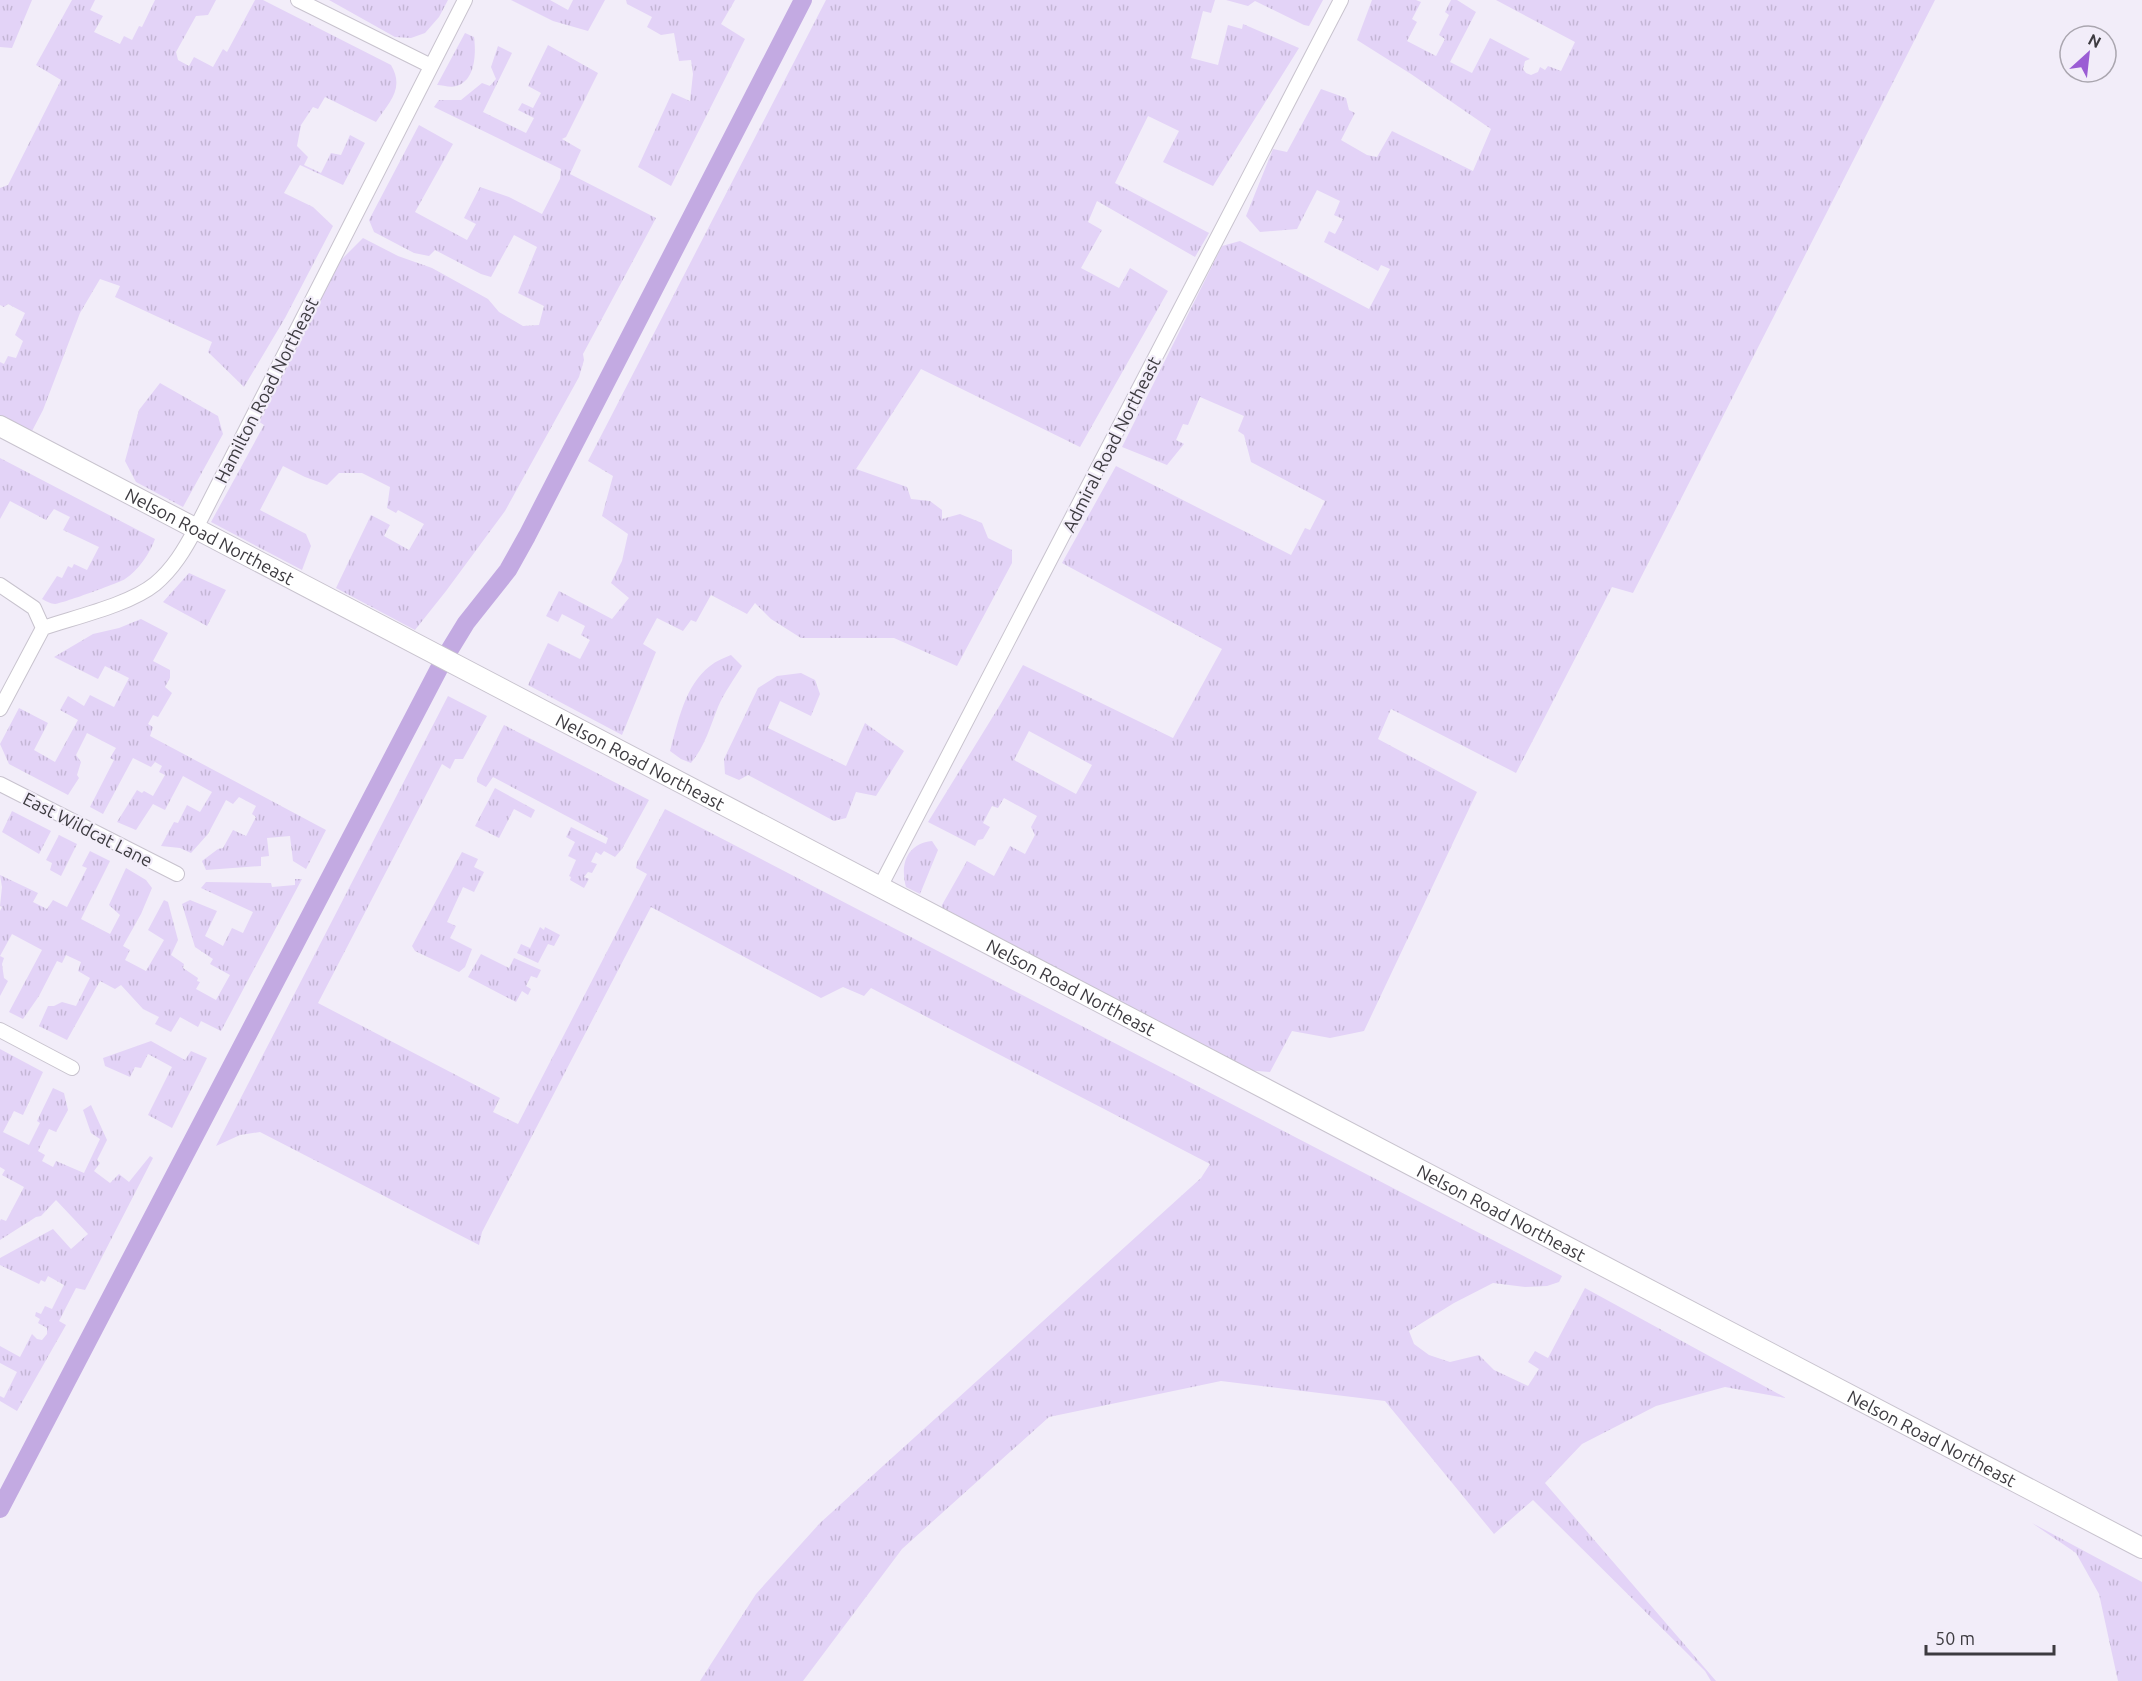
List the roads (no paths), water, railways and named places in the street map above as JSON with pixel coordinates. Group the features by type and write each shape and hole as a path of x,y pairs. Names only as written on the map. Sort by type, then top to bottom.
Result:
{"street":[{"path":"298,0 431,66"},
{"name":"Hamilton Road Northeast","path":"43,628 125,600 154,585 175,564 196,528 465,0"},
{"name":"Admiral Road Northeast","path":"880,887 1341,0"},
{"name":"Nelson Road Northeast","path":"0,426 2142,1548"},
{"path":"0,585 34,608 43,628 0,709"},
{"name":"East Wildcat Lane","path":"0,784 177,874"},
{"path":"0,1030 72,1068"}],"waterway":[{"path":"0,1509 444,659 466,623 508,570 527,536 803,0"}]}
